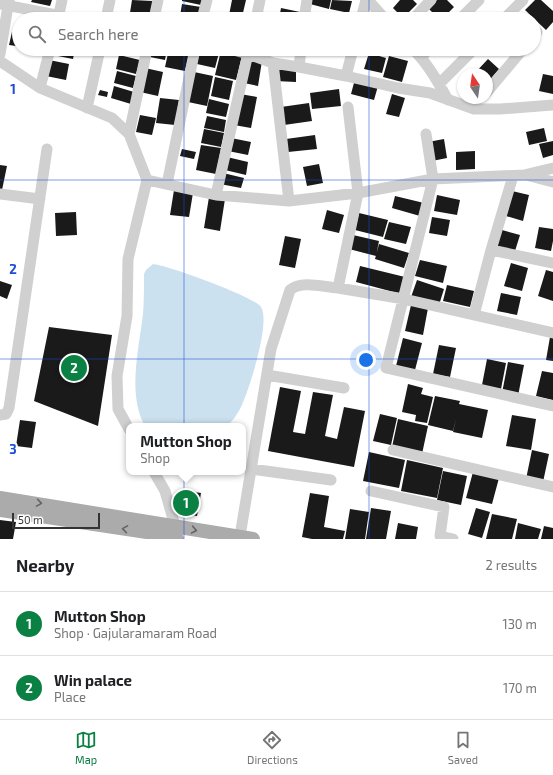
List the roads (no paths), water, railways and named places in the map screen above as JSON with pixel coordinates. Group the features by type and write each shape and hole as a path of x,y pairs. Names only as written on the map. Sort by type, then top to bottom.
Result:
{"main road":[{"path":"0,498 176,532 246,538"},
{"path":"0,510 153,536 176,532"}],"street":[{"path":"60,12 62,0"},
{"path":"107,12 110,0"},
{"path":"155,12 158,0"},
{"path":"204,12 207,0"},
{"path":"257,12 260,0"},
{"path":"305,12 307,0"},
{"path":"420,12 431,0"},
{"path":"467,12 479,0"},
{"path":"511,12 522,0"},
{"path":"366,12 372,2 380,12"},
{"path":"0,54 6,4 39,12"},
{"path":"40,88 48,56"},
{"path":"87,108 98,56"},
{"path":"129,134 146,56"},
{"path":"167,184 194,56"},
{"path":"216,195 247,56"},
{"path":"258,56 273,64 299,66 398,88 430,93 474,109 500,109 553,105"},
{"path":"299,66 300,56"},
{"path":"346,76 351,56"},
{"path":"423,56 448,100"},
{"path":"439,84 467,56"},
{"path":"493,85 517,56"},
{"path":"0,61 40,88 112,118 129,134 148,180 128,259 127,316 117,376 118,409 126,424"},
{"path":"273,64 289,201"},
{"path":"474,109 478,104"},
{"path":"338,288 358,193 348,107"},
{"path":"426,134 433,179 386,368 553,406"},
{"path":"0,414 6,414 9,408 47,149"},
{"path":"148,180 216,195 289,201 358,193 433,179 518,175 553,168"},
{"path":"518,175 553,182"},
{"path":"474,315 491,250 518,175"},
{"path":"0,194 40,199"},
{"path":"491,250 553,264"},
{"path":"246,538 251,469 271,349 290,290 295,286 301,284 338,288 404,299 553,333"},
{"path":"267,375 344,388"},
{"path":"393,450 553,487"},
{"path":"251,469 331,480"},
{"path":"156,475 166,491 176,532"},
{"path":"371,491 444,507 440,536 453,539"}],"water":[{"path":"153,264 175,270 228,289 255,302 261,307 263,327 258,356 241,407 237,415 230,423 144,423 140,414 135,386 137,356 143,314 144,274"}],"place":[{"name":"Win palace","path":"74,368"},
{"name":"Mutton Shop","path":"186,503"}]}
